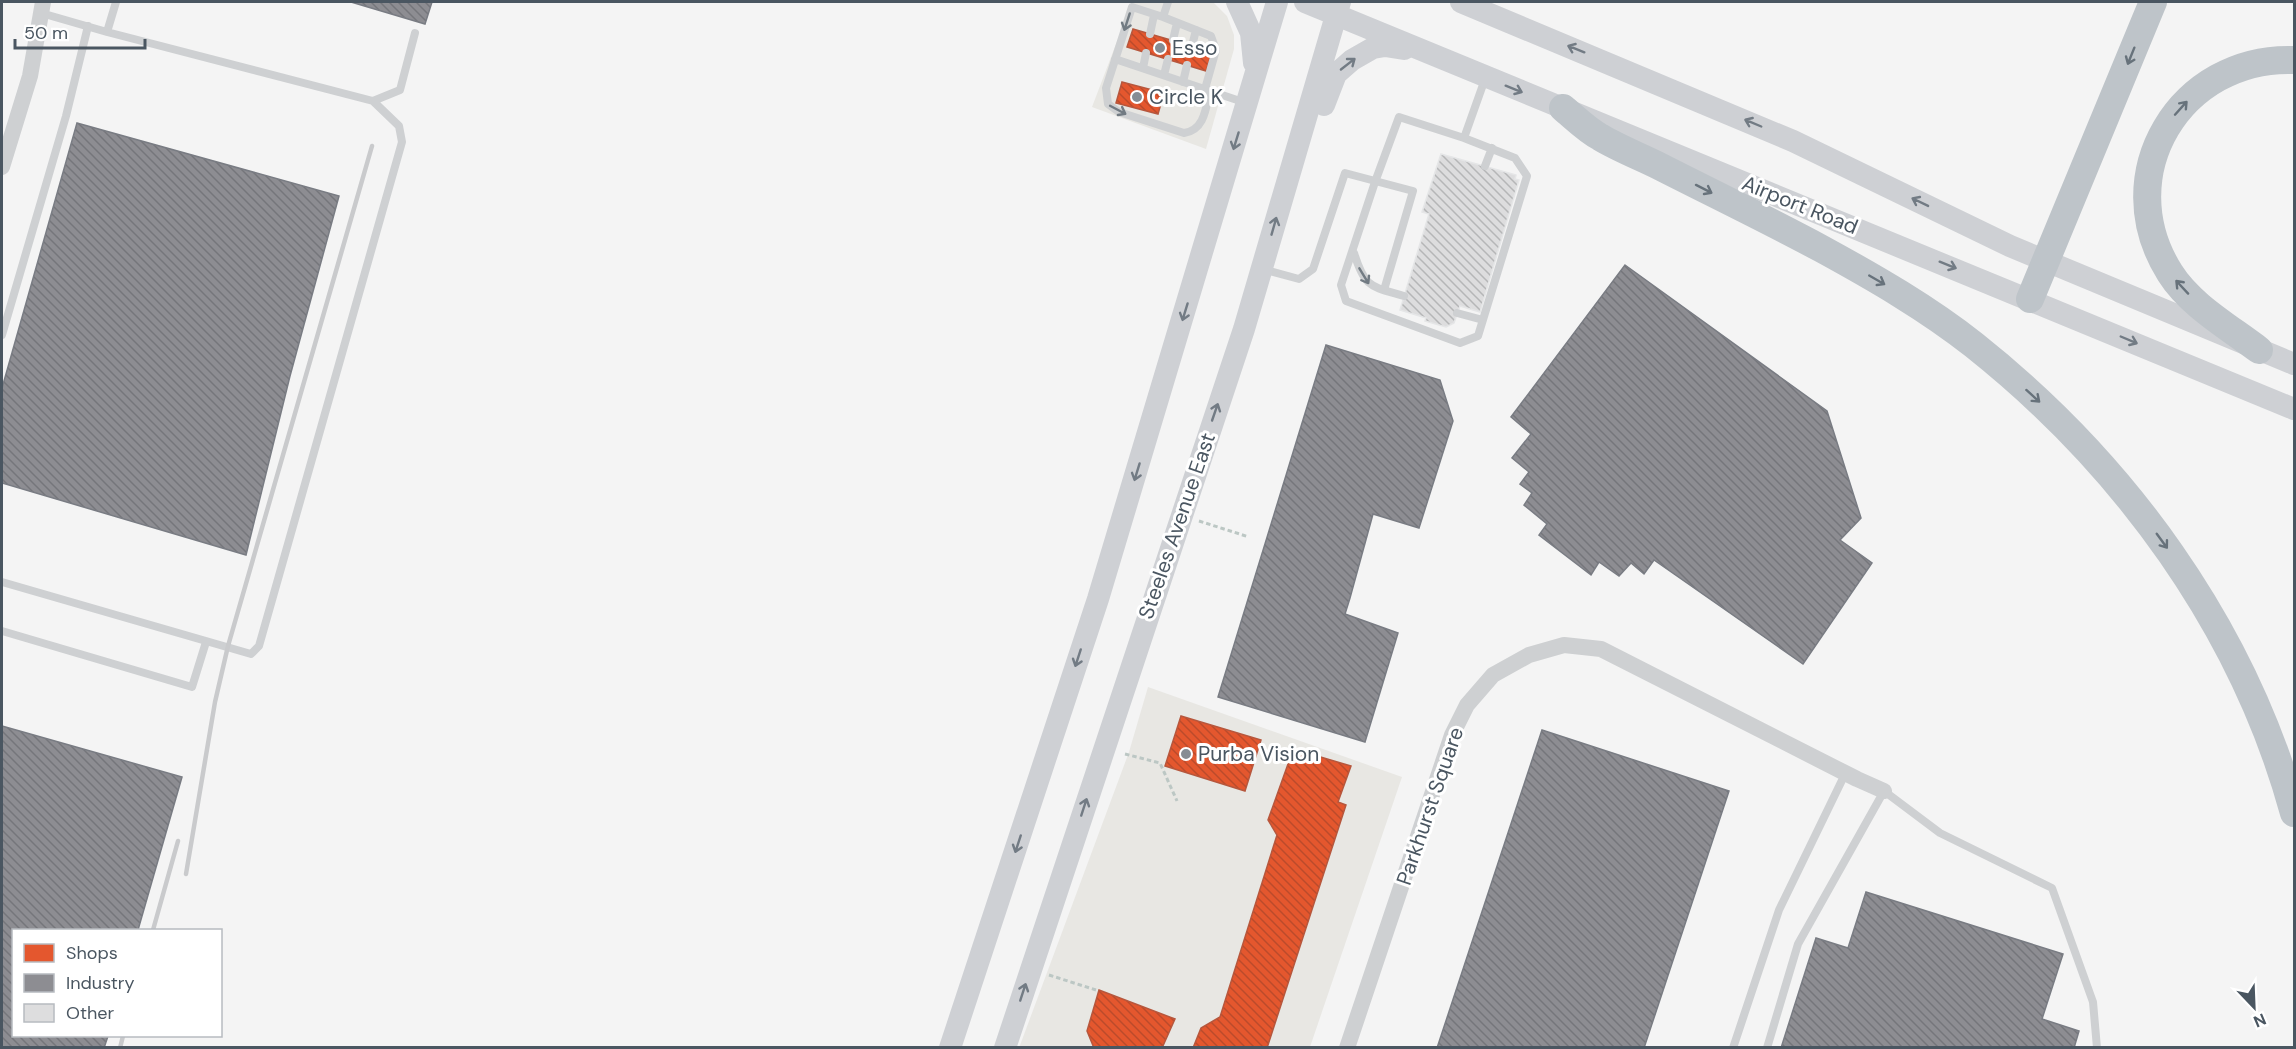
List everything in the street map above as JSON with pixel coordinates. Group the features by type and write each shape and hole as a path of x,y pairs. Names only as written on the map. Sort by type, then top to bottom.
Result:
{"highway":[{"path":"2030,299 2153,2"},
{"path":"2259,350 2196,302 2170,274 2155,242 2150,220 2148,191 2156,147 2172,119 2197,91 2209,82 2251,64 2295,60"},
{"path":"1563,108 1600,137 1789,232 1880,281 1972,344 2069,429 2116,481 2194,587 2235,661 2261,718 2295,813"}],"main road":[{"path":"1237,2 1251,33 1254,64 1250,94"},
{"path":"950,1047 1101,588 1277,2"},
{"name":"Airport Road","path":"1305,2 1338,8 1440,59 2295,409"},
{"path":"1461,2 1793,141 2010,246 2295,364"},
{"path":"1496,2 1513,8 1533,31"},
{"name":"Steeles Avenue East","path":"1005,1047 1244,329 1338,8"},
{"path":"1297,146 1317,128 1330,84 1336,74 1352,60 1373,48 1385,46 1440,59"}],"street":[{"path":"2,167 30,76 42,7"},
{"name":"Parkhurst Square","path":"1347,1047 1452,735 1467,705 1493,675 1529,655 1564,645 1601,649 1884,791"}],"lane":[{"path":"107,32 116,2"},
{"path":"1150,34 1168,2"},
{"path":"2,582 251,654 259,646 402,142 399,126 373,101 107,32 42,7"},
{"path":"1132,7 1177,23 1211,36 1216,50 1203,119 1197,128 1184,133 1119,112 1112,108 1106,97 1106,88 1132,7"},
{"path":"1173,40 1177,23"},
{"path":"2,335 66,116 88,26"},
{"path":"1192,46 1196,30"},
{"path":"373,101 400,90 415,33"},
{"path":"1143,68 1146,53"},
{"path":"1115,59 1208,90 1250,94"},
{"path":"1164,75 1168,59"},
{"path":"1183,82 1187,65"},
{"path":"1464,138 1486,77"},
{"path":"1399,117 1492,148 1515,158 1527,176 1478,336 1460,343 1346,301 1341,285 1399,117"},
{"path":"1485,166 1492,148"},
{"path":"1261,269 1299,279 1312,269 1345,173 1413,191 1384,290"},
{"path":"1354,252 1361,274 1370,286 1404,296"},
{"path":"1457,313 1483,320"},
{"path":"2,631 192,687 206,642"},
{"path":"1733,1047 1779,910 1846,772"},
{"path":"1767,1047 1798,944 1884,791 1940,833 2052,888 2093,1002 2097,1047"}],"path":[{"path":"1196,520 1249,537"},
{"path":"1125,754 1160,763 1177,801"},
{"path":"1044,973 1096,990"}],"shaded area":[{"path":"1132,2 1213,2 1227,16 1234,35 1234,49 1206,149 1092,107"},
{"path":"1148,687 1402,777 1310,1047 1019,1048 1129,752"}],"building: Shops":[{"path":"1133,29 1212,52 1206,71 1127,47"},
{"path":"1122,82 1164,93 1158,114 1116,103"},
{"path":"1181,716 1261,740 1245,791 1165,766"},
{"path":"1307,753 1351,766 1338,802 1346,805 1267,1048 1193,1048 1201,1028 1220,1017 1277,835 1268,820 1288,764"},
{"path":"1099,990 1175,1019 1162,1048 1094,1048 1087,1031"}],"building: Industry":[{"path":"351,2 432,2 425,24"},
{"path":"77,123 339,196 290,376 246,555 2,483 2,388"},
{"path":"1625,265 1827,411 1861,518 1840,540 1872,563 1803,664 1654,560 1644,574 1631,563 1619,576 1599,562 1591,575 1539,535 1547,524 1524,505 1532,493 1520,484 1529,472 1512,458 1531,434 1511,417"},
{"path":"1326,345 1440,380 1453,421 1419,528 1373,514 1345,614 1398,633 1365,742 1218,697"},
{"path":"2,726 182,777 138,929 12,929 12,1037 108,1037 104,1048 2,1048"},
{"path":"1542,730 1729,791 1644,1048 1437,1048"},
{"path":"1866,892 2063,954 2042,1019 2079,1031 2074,1048 1781,1048 1816,938 1848,948"}],"building: Other":[{"path":"1441,154 1516,175 1515,179 1519,180 1480,312 1460,306 1454,323 1446,327 1400,310 1429,214 1422,212"}],"railway":[{"path":"186,874 215,702 228,646 372,146"},
{"path":"153,929 178,841"},
{"path":"120,1048 123,1037"}],"place":[{"name":"Esso","path":"1160,48"},
{"name":"Circle K","path":"1137,97"},
{"name":"Purba Vision","path":"1186,754"}]}
